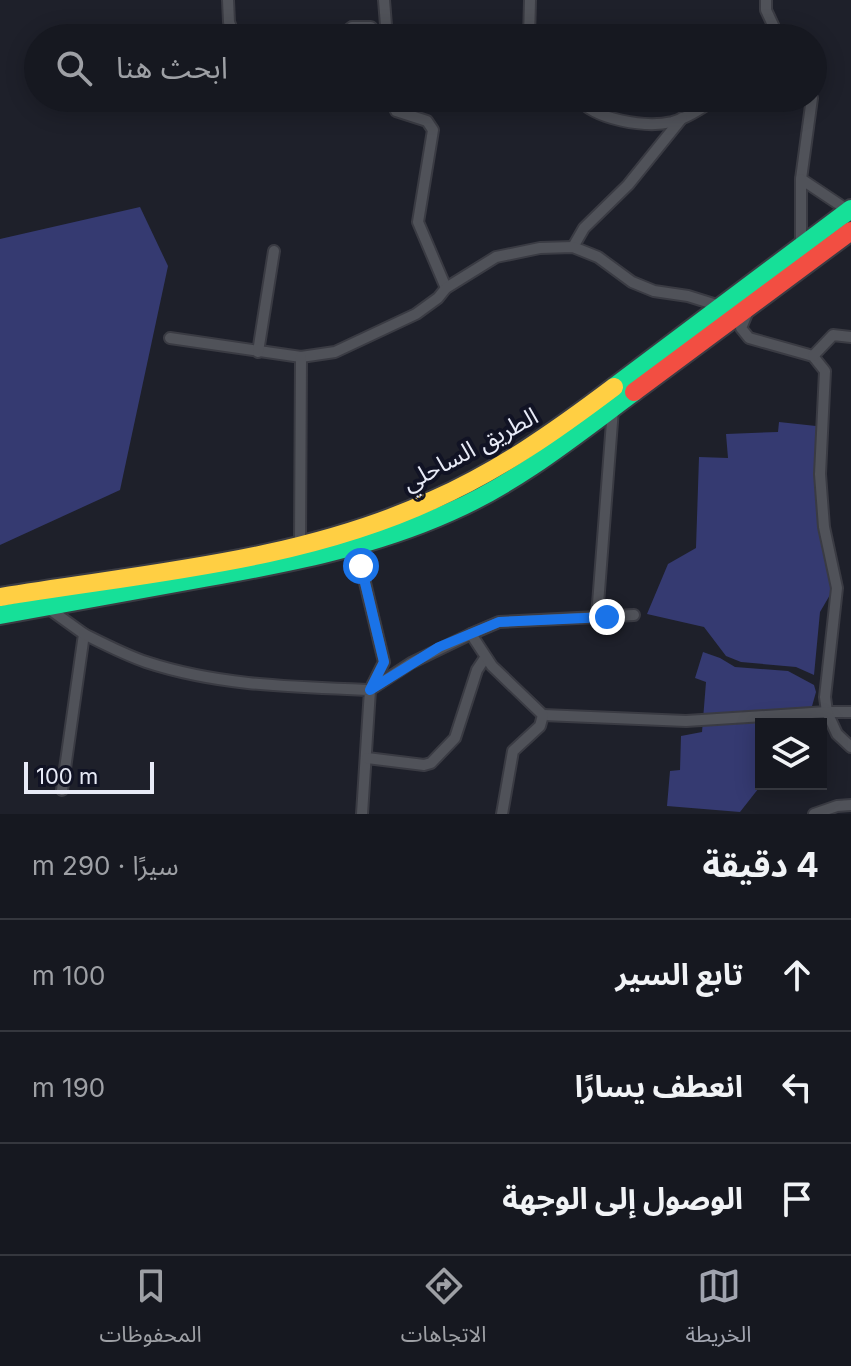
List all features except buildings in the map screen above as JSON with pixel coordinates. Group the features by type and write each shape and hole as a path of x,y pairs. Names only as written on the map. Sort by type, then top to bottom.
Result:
{"highway":[{"name":"الطريق الساحلي","path":"0,597 300,543 430,502 555,432 850,210"},
{"name":"الطريق الساحلي","path":"0,615 307,559 451,512 550,453 613,409 851,231"}],"street":[{"path":"228,0 230,24"},
{"path":"384,0 386,24"},
{"path":"529,24 530,0"},
{"path":"766,0 771,24"},
{"path":"399,112 427,121 433,130 418,222 446,288"},
{"path":"598,112 626,121 662,123 692,112"},
{"path":"801,247 801,179 810,112"},
{"path":"573,247 584,228 628,185 682,118"},
{"path":"801,179 850,210"},
{"path":"170,338 301,357 335,352 416,314 446,288 496,257 540,248 573,247 598,257 632,282 654,291 688,296 723,307"},
{"path":"258,352 274,251"},
{"path":"749,308 741,328 749,338 813,356 825,371 820,474 824,527 837,588 825,697 827,712 837,734 851,747"},
{"path":"813,356 833,335 851,337"},
{"path":"300,543 301,357"},
{"path":"597,617 613,409"},
{"path":"356,545 384,662 370,690 362,814"},
{"path":"47,606 84,634 143,661 223,681 278,687 370,690 411,663 499,622 634,615"},
{"path":"62,790 84,634"},
{"path":"471,634 485,658 543,715 686,721 851,712"},
{"path":"367,758 424,765 431,763 455,738 477,670 485,658"},
{"path":"502,814 513,751 540,726 543,715"},
{"path":"814,814 851,805"}],"shaded area":[{"path":"140,207 168,266 120,490 0,545 0,239"},
{"path":"779,422 816,426 823,521 834,588 820,612 814,675 796,667 741,662 726,656 704,627 647,614 668,564 696,548 699,457 728,458 726,434 778,432"},
{"path":"703,652 735,667 788,671 814,685 816,692 809,718 755,718 757,790 740,812 667,806 670,771 680,770 681,736 702,732 706,682 695,678"}],"traffic: fast":[{"path":"614,387 851,209"},
{"path":"0,615 267,566 390,535 450,512 499,487 634,392"}],"traffic: slow":[{"path":"0,597 220,563 275,552 382,521 457,489 504,463 614,387"}],"traffic: jam":[{"path":"634,392 851,231"}],"route":[{"path":"361,566 384,662 370,690 439,647 499,622 607,617"}]}
